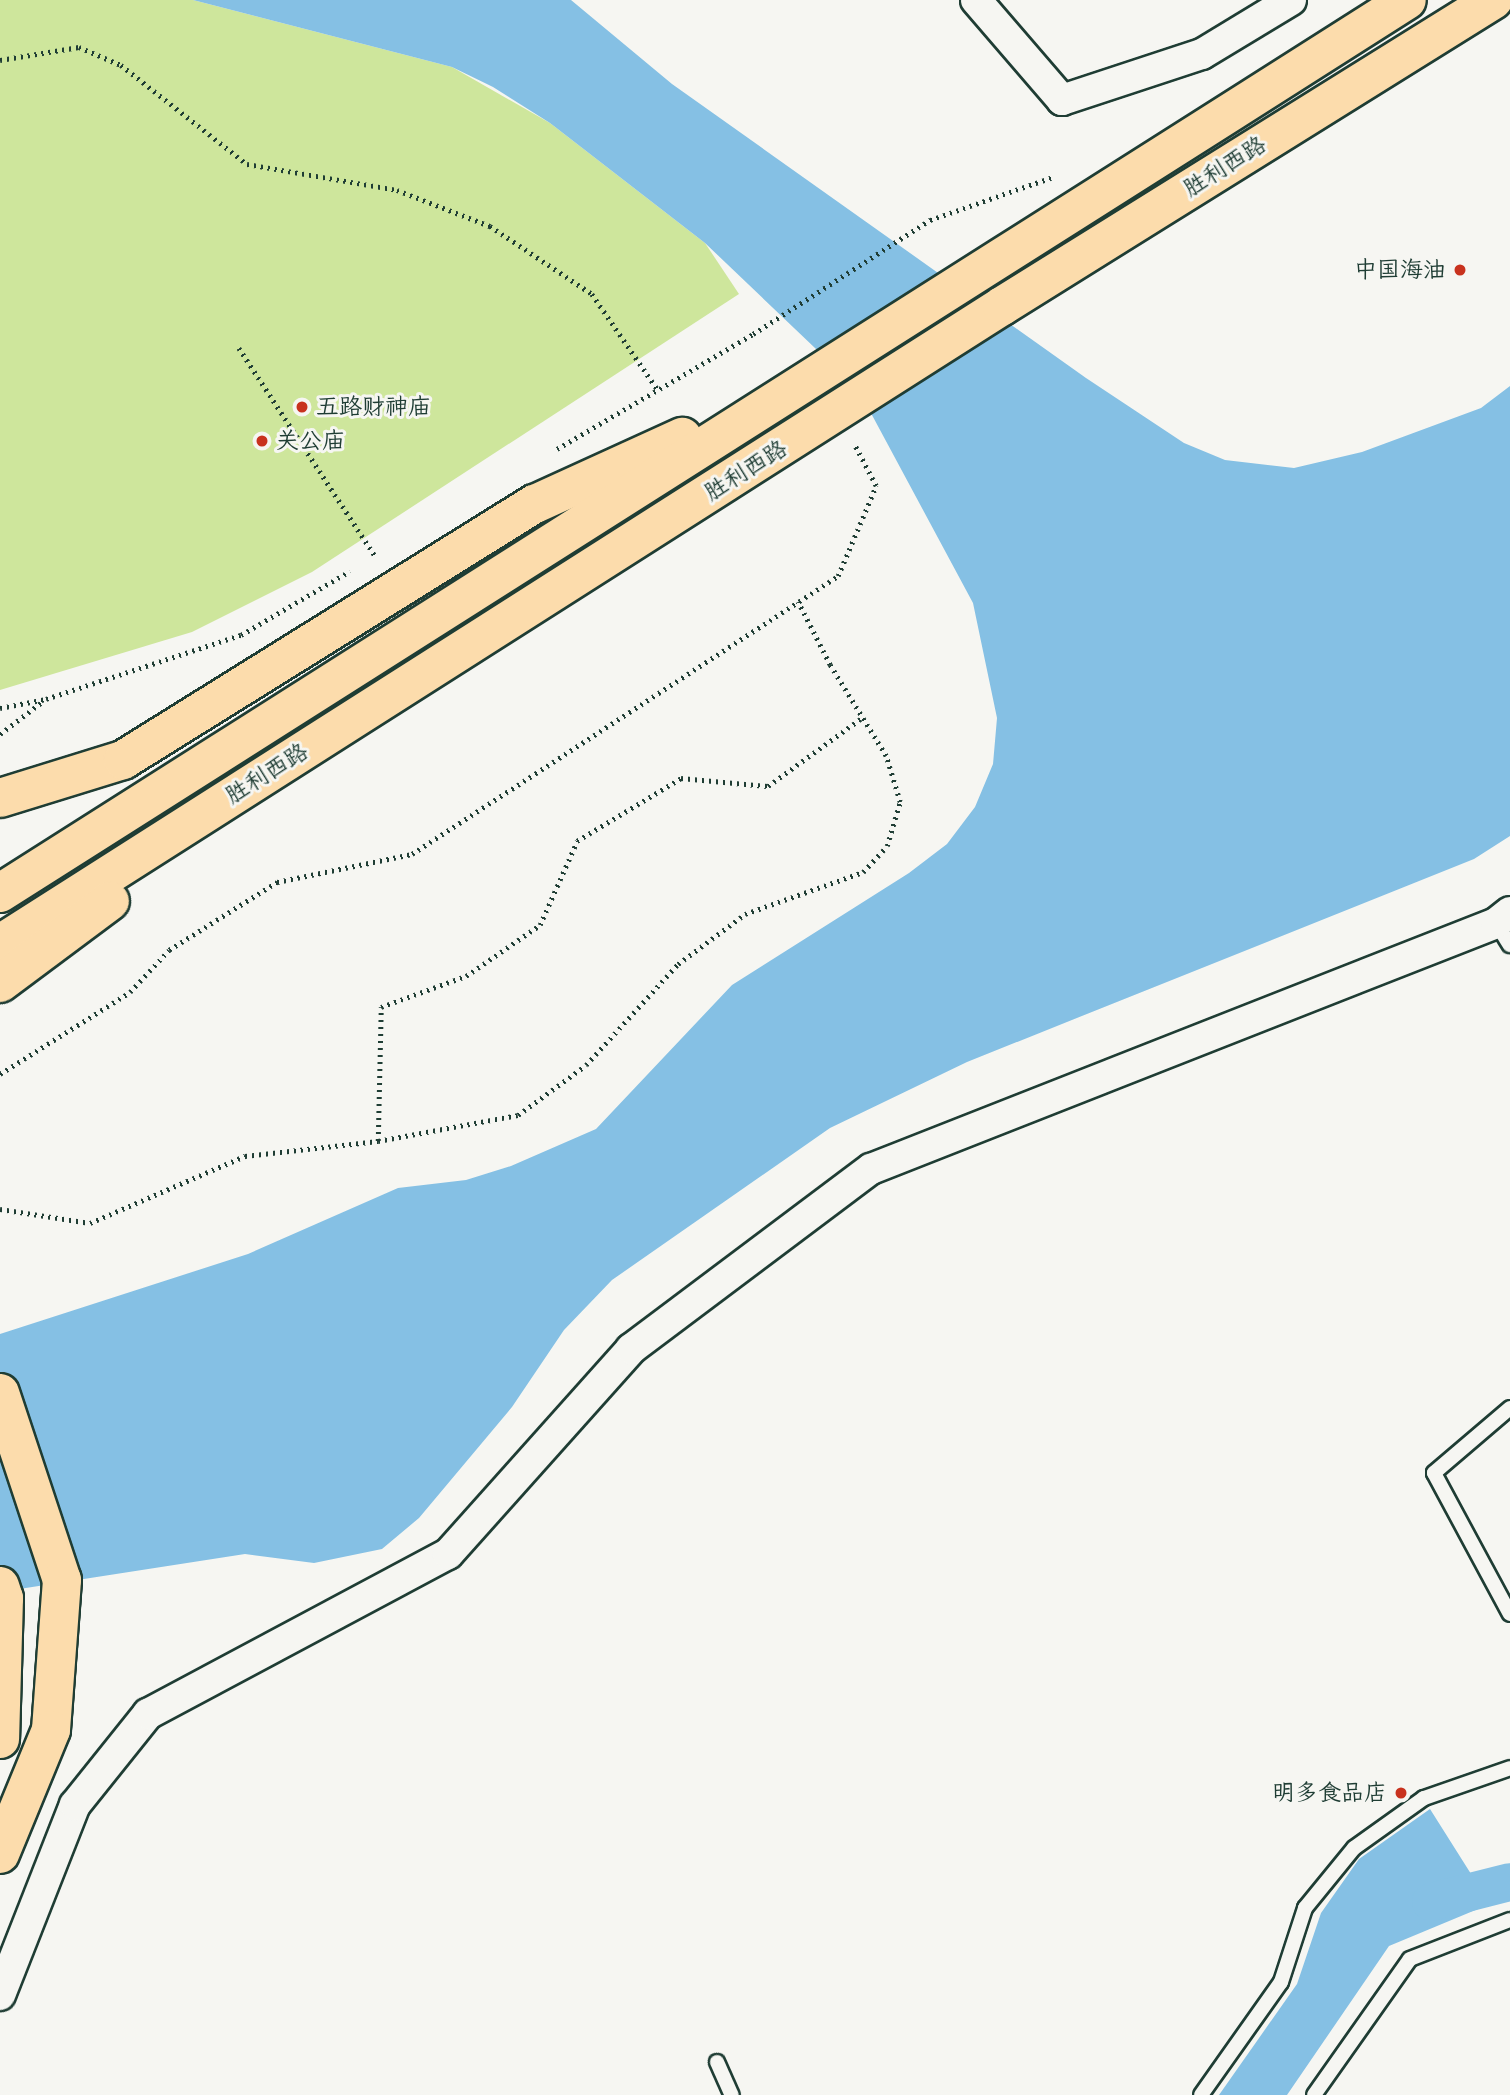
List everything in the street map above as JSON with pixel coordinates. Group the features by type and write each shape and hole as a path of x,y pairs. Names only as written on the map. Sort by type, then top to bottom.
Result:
{"main road":[{"name":"胜利西路","path":"0,893 1407,0"},
{"name":"胜利西路","path":"0,944 846,408 1002,306 1493,0"},
{"path":"0,798 123,760 535,504 818,375"},
{"path":"0,984 352,720"},
{"path":"0,1393 62,1580 51,1730 0,1854"},
{"path":"0,1586 4,1598 0,1739"}],"street":[{"path":"976,0 1062,100 1202,54 1291,0"},
{"path":"0,1995 75,1805 148,1714 449,1553 631,1349 872,1169 1505,927"}],"lane":[{"path":"1510,1409 1434,1472 1510,1614"},
{"path":"1201,2095 1281,1982 1305,1908 1354,1847 1424,1798 1510,1768"},
{"path":"1314,2095 1410,1959 1510,1920"},
{"path":"717,2062 732,2095"}],"path":[{"path":"0,60 79,47 121,65 247,163 397,191 490,226 592,293 659,390"},
{"path":"552,452 659,390 930,219 1059,175"},
{"path":"239,348 376,556"},
{"path":"0,1074 130,992 169,950 277,882 412,854 838,576 876,486 846,408"},
{"path":"364,562 387,549"},
{"path":"0,708 46,699 241,635 353,569"},
{"path":"0,1209 90,1223 245,1156 377,1141 518,1115 586,1065 678,964 746,914 863,872 887,846 900,802 886,756 798,602"},
{"path":"0,734 46,699"},
{"path":"377,1141 381,1007 466,976 540,925 577,841 681,778 768,786 863,717"}],"green space":[{"path":"0,0 193,0 452,67 550,123 705,243 739,294 312,572 192,632 0,690"}],"water":[{"path":"193,0 571,0 672,84 1086,378 1184,443 1225,460 1294,468 1362,452 1481,408 1510,386 1510,836 1474,859 967,1062 830,1128 612,1280 564,1330 512,1407 419,1518 382,1549 314,1563 245,1554 0,1592 0,1334 248,1254 398,1188 466,1180 511,1166 596,1129 732,985 909,873 947,844 975,807 993,764 997,718 973,603 858,389 705,243 550,123 493,87 452,67"},
{"path":"1430,1809 1490,1904 1389,1946 1287,2095 1219,2095 1297,1984 1321,1913 1359,1859"}],"waterway":[{"path":"1431,1902 1510,1882"}],"place":[{"name":"中国海油","path":"1460,270"},
{"name":"五路财神庙","path":"302,407"},
{"name":"关公庙","path":"262,441"},
{"name":"明多食品店","path":"1401,1793"}]}
